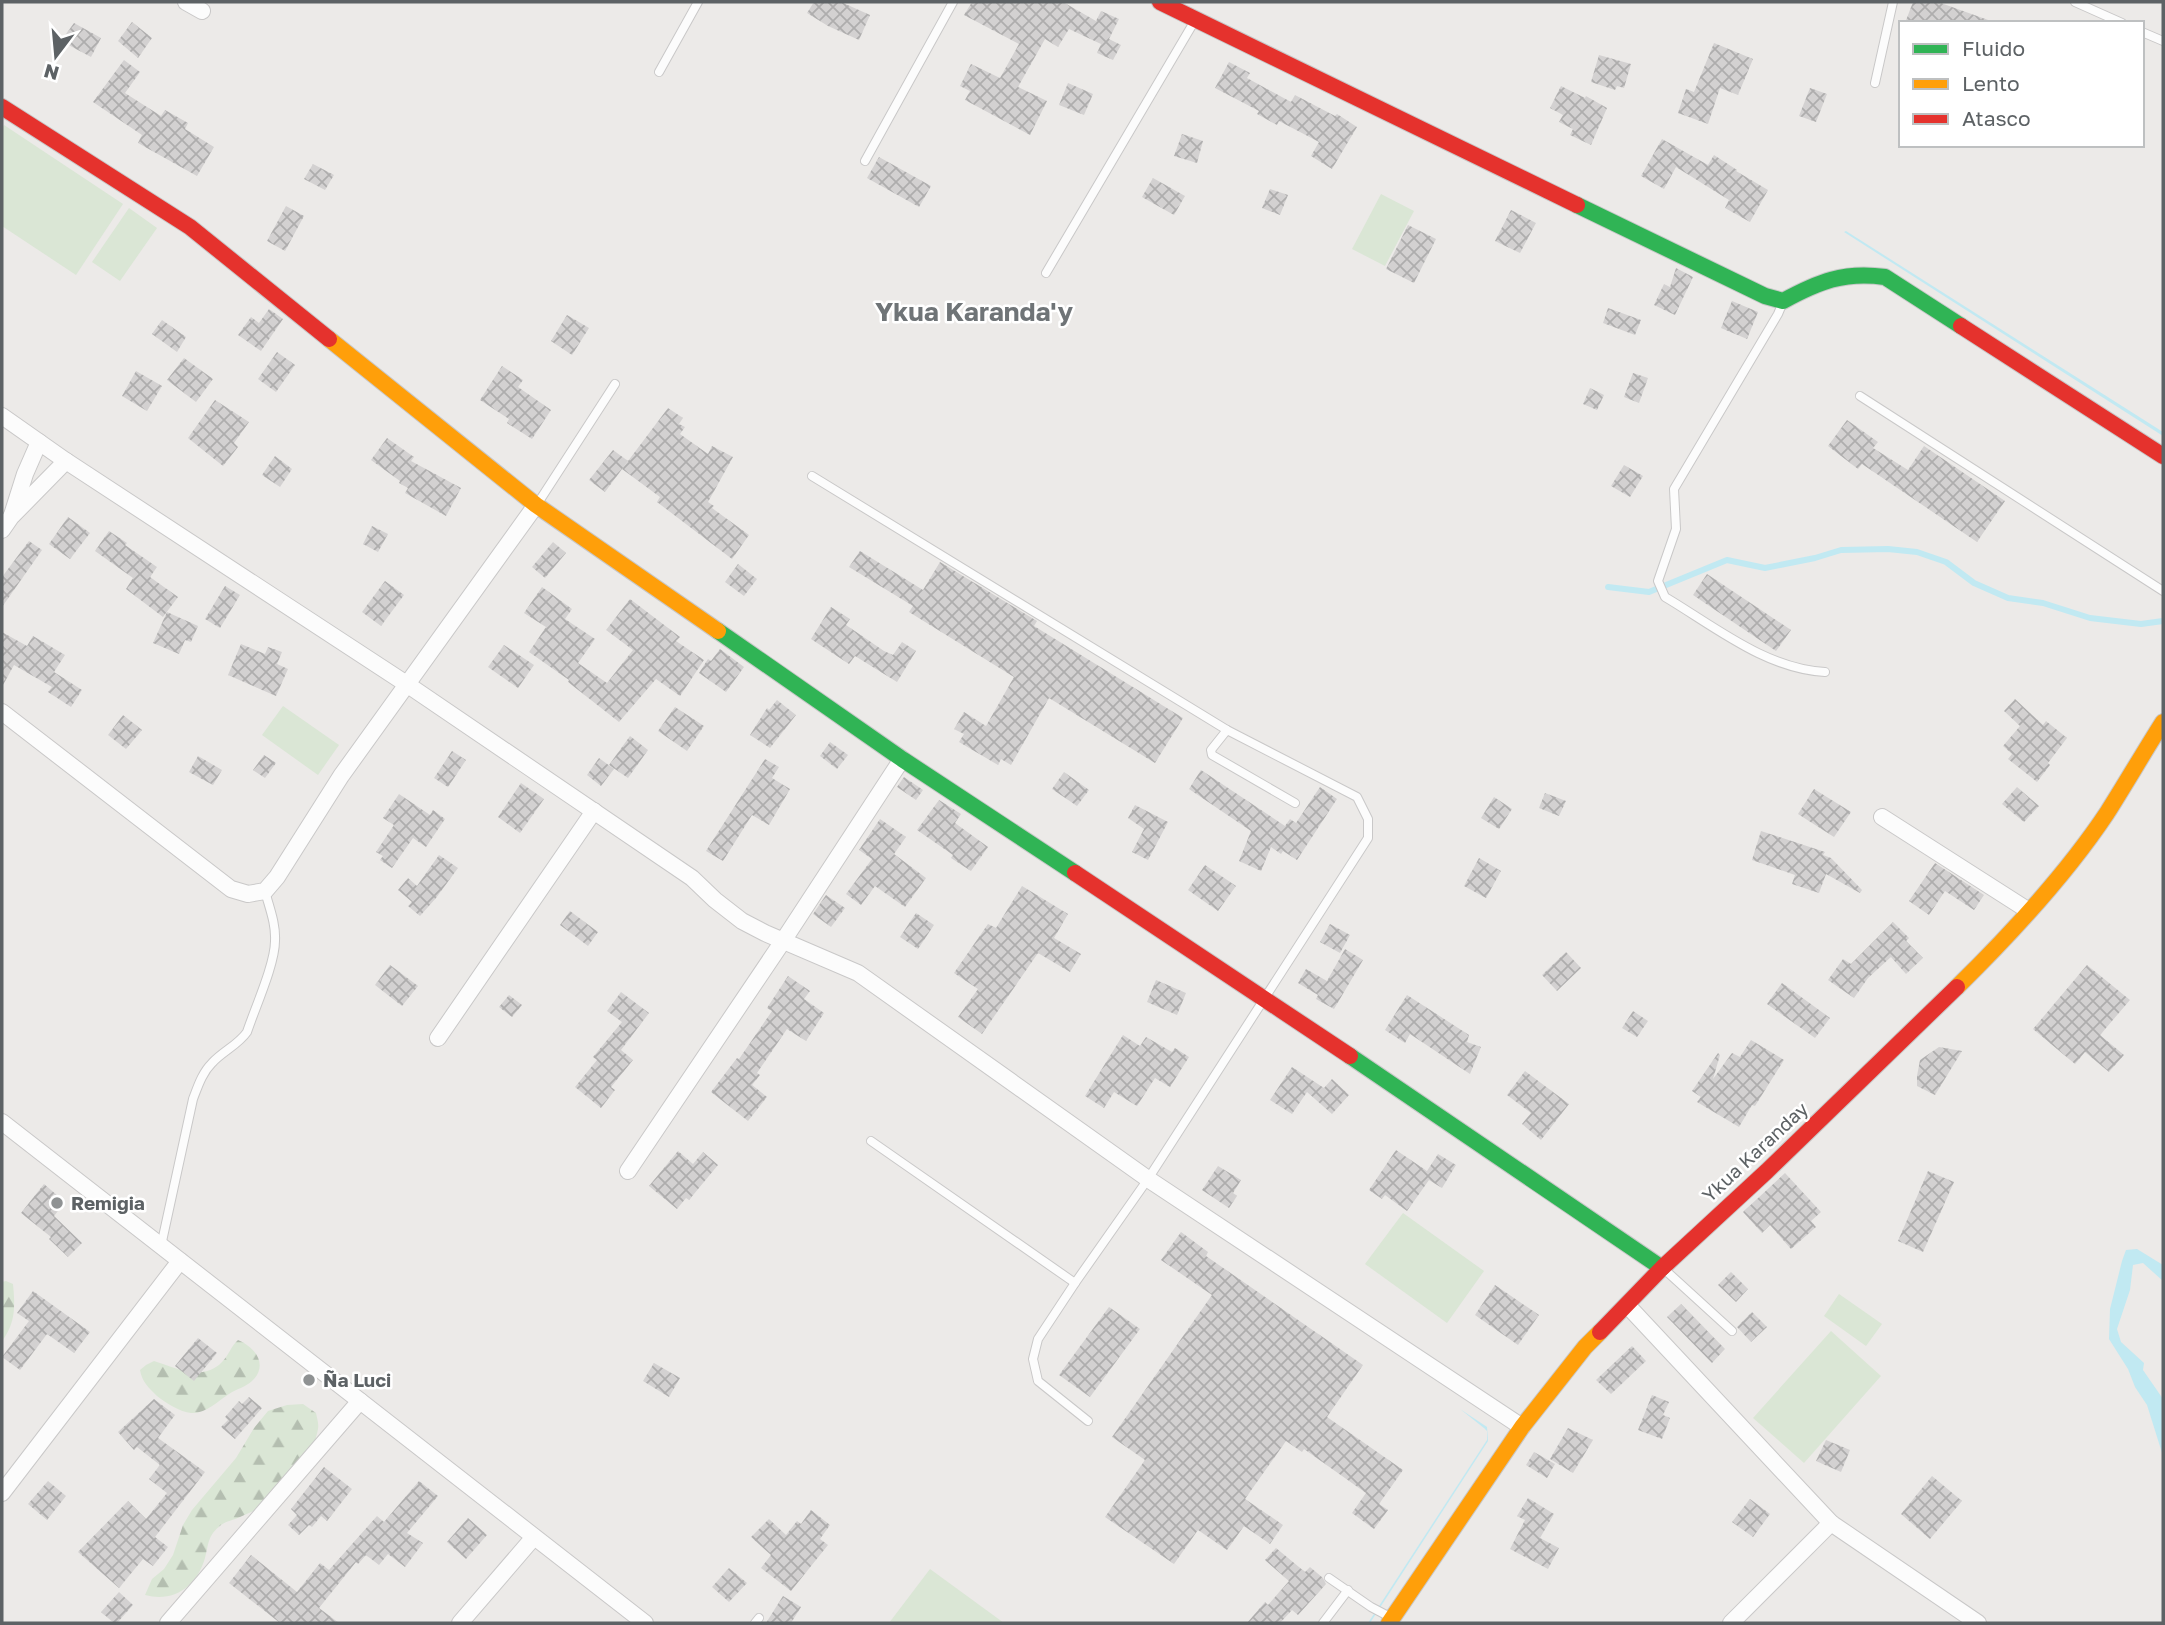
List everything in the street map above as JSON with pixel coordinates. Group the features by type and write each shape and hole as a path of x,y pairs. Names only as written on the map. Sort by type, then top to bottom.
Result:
{"street":[{"path":"186,2 202,11"},
{"path":"1160,2 1765,296 1783,300 1808,286 1846,275 1871,274 1885,277 2163,456"},
{"path":"2,107 190,227 536,506 902,758 1264,997 1662,1268"},
{"path":"2,416 594,811 692,878 742,921 858,973 1148,1179 1522,1427"},
{"path":"7,524 39,442"},
{"path":"7,524 66,461"},
{"path":"2,712 231,889 248,894 265,891 341,776 536,506"},
{"name":"Ykua Karanday","path":"1391,1621 1522,1427 1585,1347 1662,1268 1976,968 2029,911 2070,863 2106,814 2163,722"},
{"path":"628,1171 902,758"},
{"path":"438,1038 594,811"},
{"path":"1882,817 2029,911"},
{"path":"2,1122 645,1623"},
{"path":"2,1493 180,1261"},
{"path":"1627,1305 1831,1523 1978,1623"},
{"path":"168,1623 360,1401"},
{"path":"1731,1623 1831,1523"},
{"path":"460,1623 534,1537"}],"lane":[{"path":"659,72 698,2"},
{"path":"865,161 953,2"},
{"path":"1875,83 1893,2"},
{"path":"2075,2 2118,21"},
{"path":"1046,273 1196,19"},
{"path":"2144,33 2163,41"},
{"path":"1783,300 1778,314 1674,489 1676,529 1658,581 1665,597 1757,653 1792,667 1825,673"},
{"path":"536,506 615,384"},
{"path":"1860,397 2163,592"},
{"path":"812,476 1227,730 1357,797 1368,819 1368,838 1148,1179 1038,1339 1033,1359 1038,1381 1088,1421"},
{"path":"1227,730 1211,750 1212,755 1295,803"},
{"path":"161,1246 197,1088 212,1062 240,1041 247,1032 273,957 274,923 265,891"},
{"path":"871,1141 1075,1283"},
{"path":"1662,1268 1732,1331"},
{"path":"1329,1578 1391,1621"},
{"path":"1323,1623 1348,1590"}],"green space":[{"path":"4,125 123,204 76,275 2,226"},
{"path":"1381,194 1414,211 1385,266 1352,249"},
{"path":"129,208 157,228 120,281 92,262"},
{"path":"283,706 339,745 318,775 262,735"},
{"path":"1403,1213 1484,1271 1447,1323 1365,1264"},
{"path":"2,1282 13,1284 14,1307 10,1327 2,1341"},
{"path":"1839,1294 1882,1324 1866,1346 1824,1316"},
{"path":"1831,1331 1881,1376 1804,1463 1753,1418"},
{"path":"238,1340 250,1347 258,1357 260,1363 257,1375 250,1383 202,1411 191,1413 173,1407 157,1396 142,1378 140,1370 154,1361 189,1372 215,1368"},
{"path":"303,1404 316,1413 318,1429 308,1456 290,1484 269,1503 225,1522 216,1529 209,1540 201,1568 183,1590 165,1597 145,1595 152,1579 164,1569 173,1555 183,1525 192,1510 236,1458 268,1411 287,1405"},
{"path":"930,1569 1004,1623 889,1623"}],"water":[{"path":"1844,232 2163,432 2163,436"},
{"path":"2137,1249 2163,1265 2163,1281 2143,1263 2133,1265 2130,1290 2117,1329 2121,1342 2144,1363 2143,1370 2163,1399 2163,1456 2147,1405 2109,1339 2110,1309 2122,1261 2126,1250"},
{"path":"1460,1409 1487,1427 1488,1441 1368,1623 1487,1440 1487,1431"}],"building":[{"path":"814,2 841,2 870,15 859,40 807,13"},
{"path":"972,2 1063,2 1096,21 1101,11 1119,19 1109,39 1121,45 1113,60 1097,53 1101,44 1069,29 1058,47 1045,39 1018,87 1047,101 1030,135 965,100 970,91 960,86 971,64 1000,78 1019,44 964,15"},
{"path":"1913,2 1938,2 1991,21 1906,21"},
{"path":"132,22 152,38 138,58 118,41"},
{"path":"74,23 101,38 91,57 61,41"},
{"path":"1714,43 1753,59 1738,95 1720,88 1708,124 1678,113 1686,89 1694,92"},
{"path":"1599,55 1631,64 1624,88 1617,86 1615,90 1591,82"},
{"path":"124,60 140,72 125,93 161,116 165,110 188,123 185,129 214,147 197,176 138,143 142,135 93,102"},
{"path":"1229,62 1250,73 1247,78 1291,102 1295,95 1335,116 1337,114 1357,127 1332,169 1311,156 1319,142 1279,121 1277,125 1257,114 1259,111 1215,88"},
{"path":"1068,83 1093,94 1084,115 1059,105"},
{"path":"1561,86 1607,108 1591,145 1570,135 1573,129 1559,122 1563,115 1550,108"},
{"path":"1810,88 1827,94 1816,122 1799,116"},
{"path":"1182,134 1203,141 1197,163 1174,156"},
{"path":"1662,139 1708,165 1714,155 1768,190 1750,222 1725,208 1729,200 1676,167 1664,189 1641,176"},
{"path":"879,157 931,186 919,207 867,178"},
{"path":"313,164 334,175 325,190 304,179"},
{"path":"1153,178 1185,196 1174,215 1142,197"},
{"path":"1270,189 1288,195 1280,215 1262,208"},
{"path":"286,206 304,216 285,251 267,241"},
{"path":"1511,210 1536,223 1520,253 1495,241"},
{"path":"1408,225 1436,239 1414,283 1386,269"},
{"path":"1676,268 1693,277 1675,315 1654,305 1664,284 1670,287"},
{"path":"1732,301 1758,312 1747,339 1721,328"},
{"path":"1608,308 1641,320 1635,335 1603,323"},
{"path":"269,309 283,319 261,351 238,335 251,317 259,323"},
{"path":"567,315 589,328 572,355 551,341"},
{"path":"162,320 186,337 177,352 152,334"},
{"path":"277,352 295,365 276,392 258,379"},
{"path":"184,358 213,379 196,402 167,380"},
{"path":"502,366 523,380 518,387 551,410 532,439 507,423 509,419 480,400"},
{"path":"136,371 162,386 147,411 122,396"},
{"path":"1633,373 1648,378 1639,403 1624,397"},
{"path":"1590,388 1604,395 1597,410 1583,404"},
{"path":"215,400 249,422 234,443 238,447 223,466 188,438"},
{"path":"668,408 683,418 679,424 685,427 680,434 708,454 712,446 733,457 708,502 714,506 712,508 749,535 732,559 657,502 660,497 622,469"},
{"path":"1847,420 1878,442 1873,448 1908,470 1924,446 2005,501 1977,542 1862,464 1858,469 1828,446"},
{"path":"387,438 414,457 411,461 461,488 446,516 405,493 408,488 371,460"},
{"path":"613,450 628,461 605,492 589,480"},
{"path":"275,456 292,469 280,487 262,475"},
{"path":"1624,465 1643,476 1630,497 1611,486"},
{"path":"68,517 90,533 70,559 49,544"},
{"path":"372,526 388,534 378,552 363,544"},
{"path":"109,531 157,567 150,577 178,597 163,617 126,589 133,578 95,551"},
{"path":"29,541 42,550 2,607 2,577"},
{"path":"553,542 566,553 545,578 532,567"},
{"path":"860,551 923,590 940,562 1037,621 1034,626 1183,718 1155,763 1049,698 1011,765 1001,759 998,765 959,742 964,734 954,729 964,712 986,726 1014,677 909,612 913,606 849,567"},
{"path":"738,564 757,579 744,596 725,582"},
{"path":"1707,574 1791,630 1776,651 1693,595"},
{"path":"385,581 404,595 381,626 362,612"},
{"path":"225,586 240,595 220,628 205,619"},
{"path":"542,587 572,609 565,619 595,639 578,663 607,683 633,650 606,630 630,599 680,637 676,641 704,660 680,696 656,679 619,722 568,682 569,680 529,652 546,627 524,613"},
{"path":"831,607 850,619 846,625 884,651 893,655 902,642 916,651 897,682 855,656 849,664 811,639"},
{"path":"167,612 198,626 191,642 185,640 179,654 153,643"},
{"path":"2,632 27,646 33,636 65,655 54,672 82,690 71,707 48,692 52,687 14,665 2,687"},
{"path":"241,644 265,654 268,647 282,652 277,664 288,669 276,696 228,675"},
{"path":"504,645 534,665 518,688 488,667"},
{"path":"720,649 744,667 726,692 699,673 708,659 711,661"},
{"path":"2015,699 2043,725 2046,721 2067,738 2037,782 2008,759 2012,754 2003,746 2020,726 2004,711"},
{"path":"777,700 796,715 770,748 750,735 767,708 769,710"},
{"path":"675,707 704,726 687,751 658,731"},
{"path":"123,715 142,730 126,749 108,735"},
{"path":"630,736 648,750 628,778 609,765"},
{"path":"830,742 848,755 837,769 820,756"},
{"path":"452,751 466,760 448,787 434,778"},
{"path":"264,755 276,763 265,778 253,770"},
{"path":"198,756 222,770 213,785 189,772"},
{"path":"599,758 614,769 601,786 587,775"},
{"path":"765,759 779,767 772,778 790,789 769,825 752,815 723,861 706,851"},
{"path":"1201,770 1285,826 1290,819 1296,823 1320,787 1337,799 1297,860 1271,847 1261,871 1239,861 1251,831 1189,789"},
{"path":"1064,772 1089,790 1077,806 1052,789"},
{"path":"904,777 923,790 916,800 897,787"},
{"path":"521,783 544,799 520,833 498,817"},
{"path":"2017,787 2039,806 2024,822 2002,804"},
{"path":"1814,789 1851,812 1834,837 1798,814"},
{"path":"1545,793 1566,801 1559,816 1539,808"},
{"path":"399,794 430,815 433,810 445,819 426,847 413,838 392,868 380,860 383,856 376,852 394,825 383,818"},
{"path":"1494,797 1512,809 1499,829 1481,818"},
{"path":"939,800 961,814 955,823 988,847 971,871 917,830"},
{"path":"1135,805 1168,822 1148,860 1132,852 1144,829 1128,818"},
{"path":"880,819 906,837 894,854 926,878 905,907 875,886 861,905 846,894 872,859 859,850"},
{"path":"1761,831 1825,852 1823,855 1831,858 1862,890 1860,893 1826,874 1819,893 1792,884 1795,875 1752,860"},
{"path":"439,855 458,868 420,916 408,906 412,902 398,890 408,878 417,886"},
{"path":"1479,858 1501,871 1486,898 1464,886"},
{"path":"1935,863 1984,895 1974,910 1945,891 1929,915 1909,901"},
{"path":"1205,865 1236,886 1218,911 1188,890"},
{"path":"1022,886 1068,914 1054,938 1081,954 1070,972 1038,953 982,1034 958,1017 978,989 954,973 988,924 996,928"},
{"path":"826,895 845,908 831,927 813,914"},
{"path":"570,911 598,932 588,946 560,925"},
{"path":"916,913 934,925 918,949 900,937"},
{"path":"1893,922 1909,938 1906,941 1923,958 1906,974 1891,957 1868,978 1854,998 1828,980 1843,959 1851,964"},
{"path":"1330,924 1350,935 1340,953 1320,942"},
{"path":"1345,949 1363,960 1334,1009 1316,999 1318,995 1298,983 1306,969 1327,981"},
{"path":"1566,952 1581,968 1557,991 1542,975"},
{"path":"390,965 418,986 402,1006 375,985"},
{"path":"2087,965 2130,1000 2100,1035 2124,1055 2109,1072 2085,1052 2075,1064 2033,1029"},
{"path":"788,976 810,991 804,999 824,1013 806,1041 787,1029 757,1073 760,1075 752,1085 767,1097 748,1121 711,1092 737,1058 739,1059 772,1011 767,1008"},
{"path":"1156,980 1186,993 1177,1015 1147,1002"},
{"path":"1782,983 1830,1018 1815,1038 1767,1004"},
{"path":"621,992 649,1013 621,1050 633,1060 611,1087 615,1090 601,1108 575,1087 597,1060 593,1057 622,1022 607,1011"},
{"path":"509,995 522,1005 512,1017 499,1007"},
{"path":"1407,995 1469,1035 1467,1042 1481,1047 1470,1074 1410,1034 1405,1043 1385,1030"},
{"path":"1633,1011 1648,1021 1637,1037 1622,1028"},
{"path":"1123,1035 1140,1046 1146,1037 1172,1052 1175,1048 1189,1057 1170,1087 1155,1078 1137,1106 1114,1092 1104,1108 1085,1096"},
{"path":"1751,1040 1784,1060 1739,1127 1697,1102 1701,1097 1692,1091 1718,1053 1720,1055 1713,1079 1732,1053 1740,1057"},
{"path":"1939,1047 1962,1051 1935,1095 1917,1086 1917,1076 1920,1060"},
{"path":"1292,1067 1324,1088 1332,1079 1349,1095 1332,1114 1307,1092 1292,1114 1270,1100"},
{"path":"1525,1071 1569,1104 1541,1140 1522,1124 1531,1113 1507,1095"},
{"path":"1396,1150 1427,1171 1438,1154 1456,1165 1442,1188 1429,1180 1407,1211 1385,1195 1382,1199 1369,1190"},
{"path":"678,1151 693,1164 703,1152 718,1165 689,1200 686,1198 677,1209 649,1186"},
{"path":"1218,1166 1241,1180 1233,1193 1237,1196 1229,1208 1202,1190"},
{"path":"1928,1171 1954,1182 1923,1252 1898,1241"},
{"path":"1785,1173 1821,1212 1811,1221 1816,1227 1791,1249 1770,1225 1762,1233 1743,1212"},
{"path":"44,1184 65,1202 54,1216 82,1243 68,1257 49,1239 51,1237 21,1213"},
{"path":"1181,1232 1208,1252 1206,1256 1363,1365 1327,1417 1403,1470 1379,1504 1388,1510 1374,1529 1352,1513 1366,1493 1304,1449 1302,1452 1286,1441 1245,1499 1283,1525 1270,1544 1244,1526 1227,1550 1198,1530 1174,1564 1105,1517 1145,1460 1112,1437 1212,1295 1161,1260"},
{"path":"1731,1272 1748,1289 1736,1302 1718,1285"},
{"path":"1495,1285 1539,1315 1518,1345 1475,1315"},
{"path":"33,1291 90,1332 74,1353 47,1334 20,1370 2,1357 29,1321 17,1313"},
{"path":"1681,1304 1725,1349 1712,1363 1667,1317"},
{"path":"1109,1307 1140,1329 1090,1397 1059,1375"},
{"path":"1752,1312 1767,1327 1751,1342 1737,1327"},
{"path":"198,1338 217,1353 194,1381 175,1366"},
{"path":"1632,1346 1646,1361 1611,1394 1596,1380"},
{"path":"654,1363 680,1378 669,1397 643,1381"},
{"path":"1652,1395 1669,1402 1663,1415 1670,1418 1662,1439 1638,1430"},
{"path":"249,1397 262,1408 235,1439 221,1427 228,1420 225,1417 239,1401 242,1404"},
{"path":"154,1399 175,1415 158,1438 205,1472 155,1537 168,1547 153,1566 143,1559 119,1588 78,1552 128,1501 146,1519 167,1493 149,1479 160,1465 137,1447 134,1450 118,1432"},
{"path":"1568,1428 1593,1440 1573,1473 1550,1459"},
{"path":"1826,1440 1850,1450 1841,1472 1816,1461"},
{"path":"1534,1452 1555,1464 1547,1478 1526,1465"},
{"path":"324,1467 352,1489 327,1521 321,1516 312,1527 309,1525 299,1535 288,1525 297,1515 291,1509"},
{"path":"1932,1476 1962,1501 1930,1539 1901,1514"},
{"path":"48,1481 66,1496 47,1520 28,1504"},
{"path":"419,1481 438,1496 407,1533 423,1543 405,1567 388,1554 379,1565 366,1555 358,1564 356,1562 319,1608 339,1623 280,1623 229,1583 251,1555 297,1592 320,1563 329,1570 377,1516 384,1522"},
{"path":"1528,1498 1554,1514 1540,1538 1559,1548 1548,1569 1510,1549 1525,1520 1517,1516"},
{"path":"1750,1499 1770,1514 1753,1537 1732,1522"},
{"path":"811,1510 830,1525 820,1539 828,1545 791,1591 761,1568 771,1555 751,1537 769,1519 786,1535 797,1521 801,1524"},
{"path":"468,1518 487,1535 466,1559 447,1542"},
{"path":"1276,1548 1305,1572 1310,1567 1326,1584 1298,1615 1292,1610 1280,1623 1247,1623 1265,1602 1268,1605 1289,1581 1265,1560"},
{"path":"729,1568 747,1583 729,1602 712,1587"},
{"path":"119,1592 133,1605 114,1623 101,1612"},
{"path":"783,1596 801,1607 791,1623 766,1623"}],"waterway":[{"path":"1608,587 1649,592 1727,560 1765,568 1841,550 1888,549 1917,552 1946,562 1974,583 2008,598 2043,603 2090,618 2141,624 2163,621"}],"traffic: fast":[{"path":"1577,205 1765,296 1783,301 1808,288 1844,277 1885,277 1961,326"},
{"path":"718,631 902,759 1075,873"},
{"path":"1350,1056 1662,1268"}],"traffic: slow":[{"path":"329,339 536,505 718,631"},
{"path":"1957,987 2017,925 2091,836 2163,722"},
{"path":"1389,1623 1522,1427 1600,1332"}],"traffic: jam":[{"path":"1160,2 1577,205"},
{"path":"2,107 190,227 329,339"},
{"path":"1961,326 2163,456"},
{"path":"1075,873 1350,1056"},
{"path":"1600,1332 1662,1268 1767,1171 1957,987"}],"place":[{"name":"Remigia","path":"57,1203"},
{"name":"Ña Luci","path":"309,1380"}],"district":[{"name":"Ykua Karanda'y","path":"974,312"}]}
